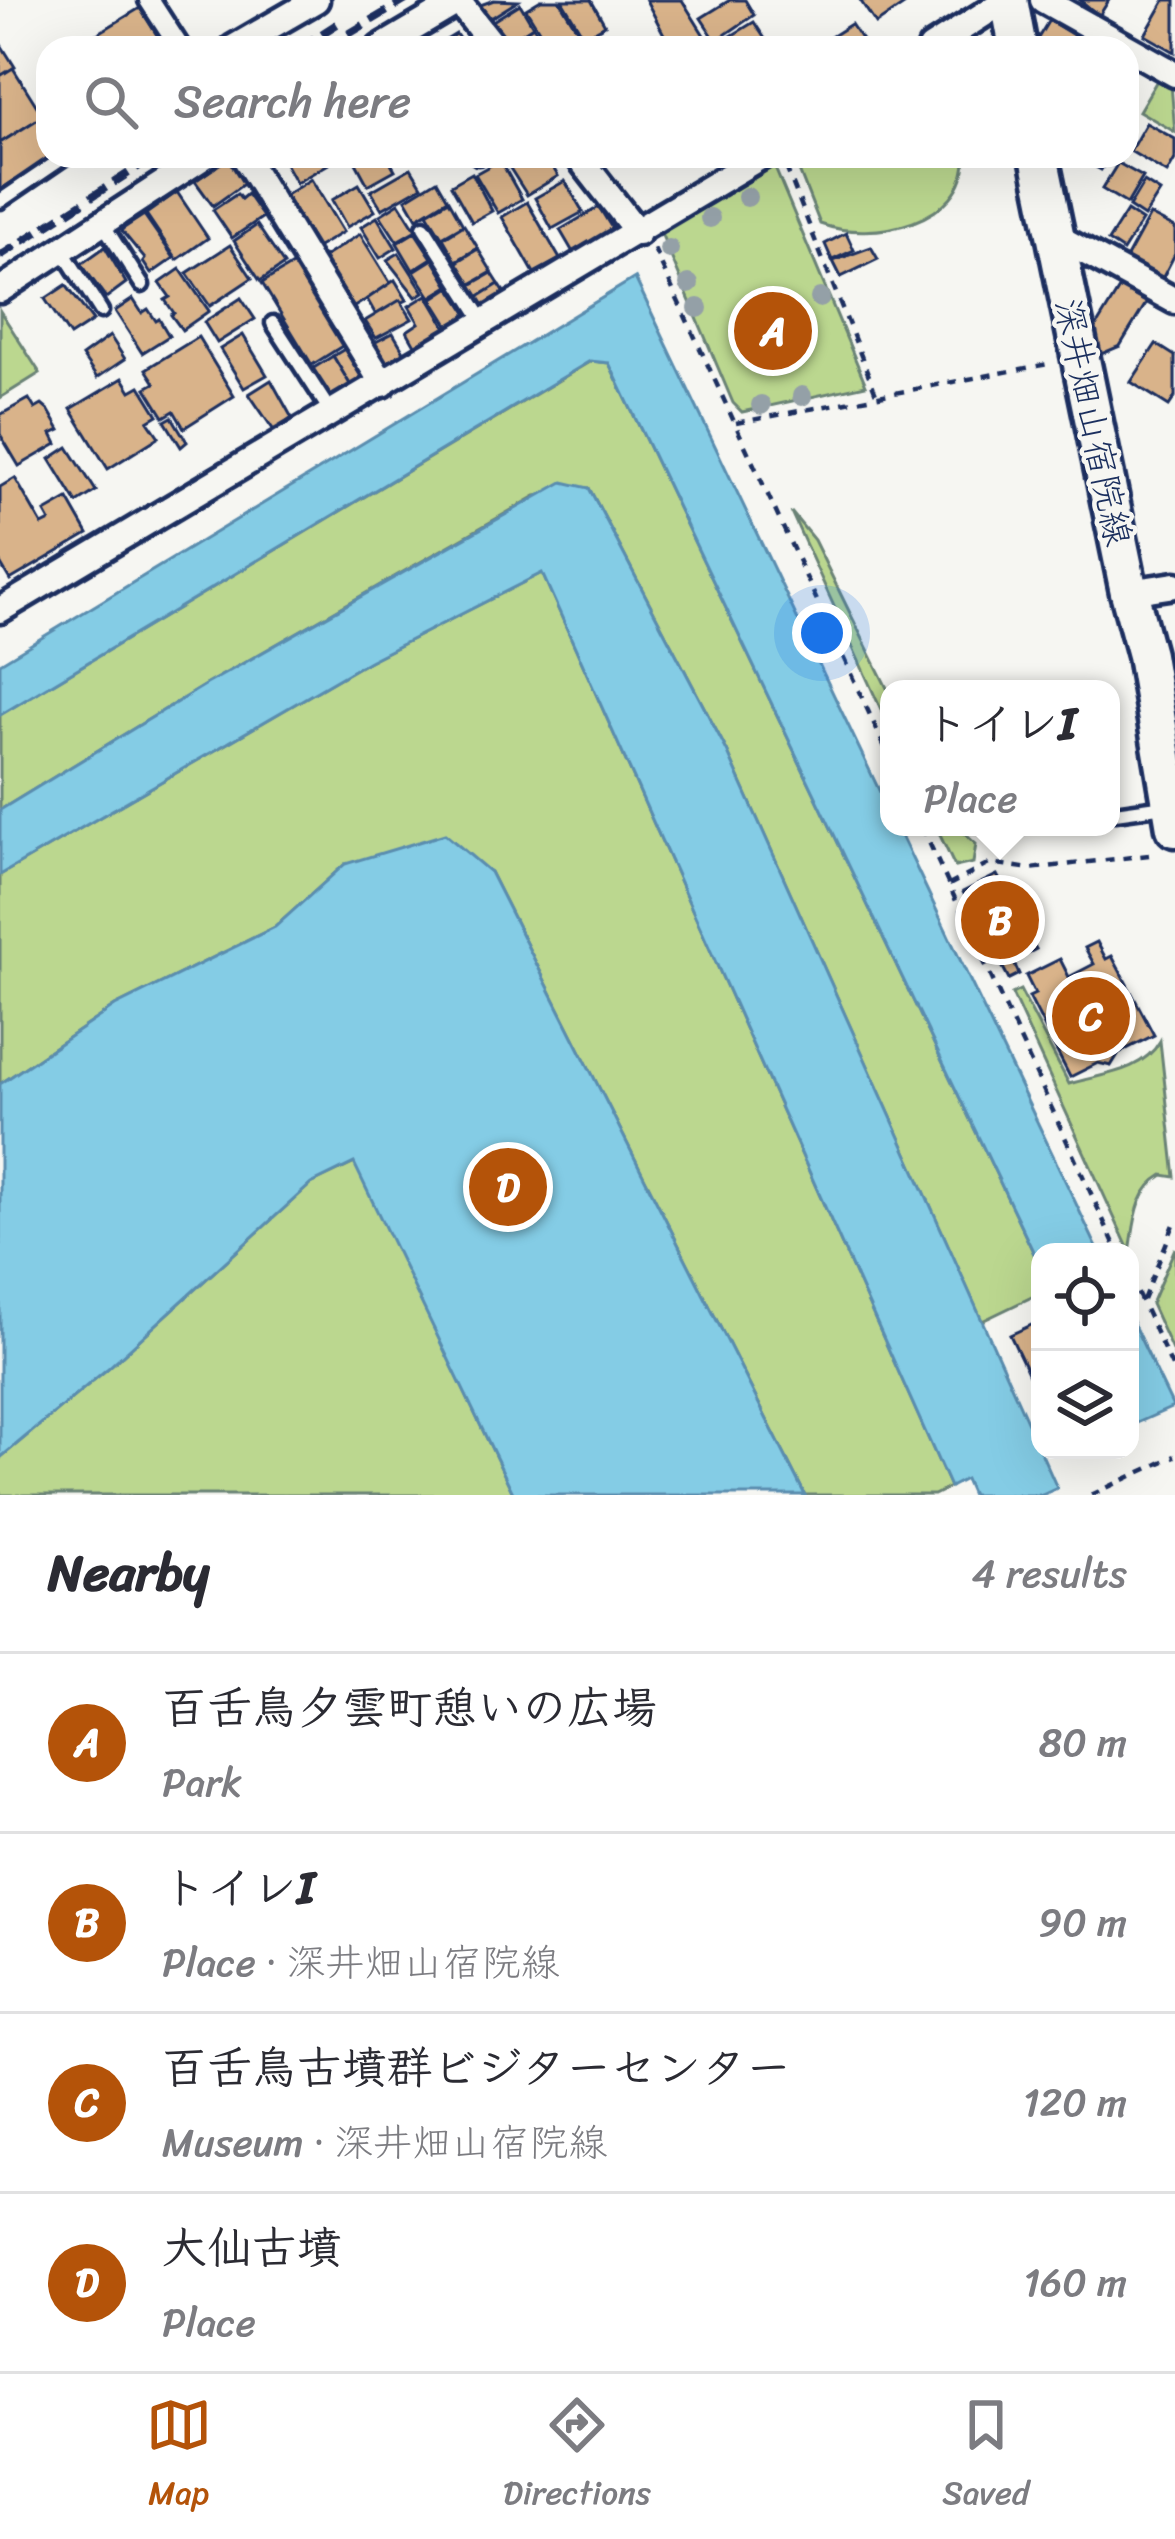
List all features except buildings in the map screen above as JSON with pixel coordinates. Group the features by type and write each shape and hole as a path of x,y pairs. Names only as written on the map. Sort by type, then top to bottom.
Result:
{"main road":[{"path":"1008,0 1016,36"},
{"name":"深井畑山宿院線","path":"1041,168 1146,656 1173,817"}],"street":[{"path":"149,0 172,36"},
{"path":"253,36 316,0"},
{"path":"400,36 459,0 486,36"},
{"path":"951,36 1008,0"},
{"path":"1043,0 1107,36"},
{"path":"1139,54 1175,74"},
{"path":"0,290 187,168"},
{"path":"251,168 382,384"},
{"path":"588,168 641,231"},
{"path":"0,610 743,168"},
{"path":"1054,235 1175,301"},
{"path":"1129,592 1175,585"}],"lane":[{"path":"0,200 48,168"},
{"path":"102,223 142,285"},
{"path":"424,226 484,323"},
{"path":"62,250 101,311"},
{"path":"273,323 332,415"},
{"path":"1120,813 1173,817"}],"path":[{"path":"786,168 878,397"},
{"path":"641,231 736,423 880,736"},
{"path":"736,423 1081,357"},
{"path":"926,836 1114,1243"},
{"path":"949,885 991,862 1030,868 1149,855"},
{"path":"1142,1303 1175,1222"},
{"path":"1139,1296 1175,1373"},
{"path":"1092,1495 1175,1456"}],"green space":[{"path":"1159,77 1171,84 1175,132 1139,111"},
{"path":"761,168 775,168 866,385 742,412 733,403 661,233"},
{"path":"798,168 963,168 950,198 913,222 865,231 820,224"},
{"path":"0,311 40,373 0,398"},
{"path":"591,361 609,363 1031,1247 1031,1297 982,1321 727,751 589,488 536,496 205,685 0,810 0,715"},
{"path":"791,512 814,540 883,680 880,707"},
{"path":"542,573 950,1487 934,1495 805,1495 490,872 345,864 275,927 115,1006 0,1084 0,875 369,661"},
{"path":"940,836 967,836 976,844 973,863 955,867"},
{"path":"1020,990 1069,1084 1132,1066 1160,1041 1175,1177 1163,1175 1147,1190 1132,1243 1126,1243 1012,994"},
{"path":"355,1163 514,1495 0,1495 0,1458 107,1369 311,1184"},
{"path":"1175,1248 1175,1357 1151,1304"}],"water":[{"path":"635,278 880,792 880,836 901,836 1095,1243 1031,1243 1031,1247 609,363 590,361 0,715 0,663"},
{"path":"563,482 589,488 727,751 1031,1430 1031,1459 1044,1459 1057,1488 1042,1495 972,1495 965,1479 950,1487 542,573 369,661 0,875 0,810 205,685"},
{"path":"445,834 490,872 805,1495 514,1495 354,1163 311,1184 107,1369 0,1458 0,1084 115,1006 275,927 345,864"},
{"path":"1139,1336 1173,1407 1139,1422"}],"railway":[{"path":"345,36 406,0"},
{"path":"318,36 337,24"},
{"path":"0,256 136,168"}],"place":[{"name":"百舌鳥夕雲町憩いの広場","path":"773,331"},
{"name":"トイレI","path":"1000,920"},
{"name":"百舌鳥古墳群ビジターセンター","path":"1091,1016"},
{"name":"大仙古墳","path":"508,1187"}]}
